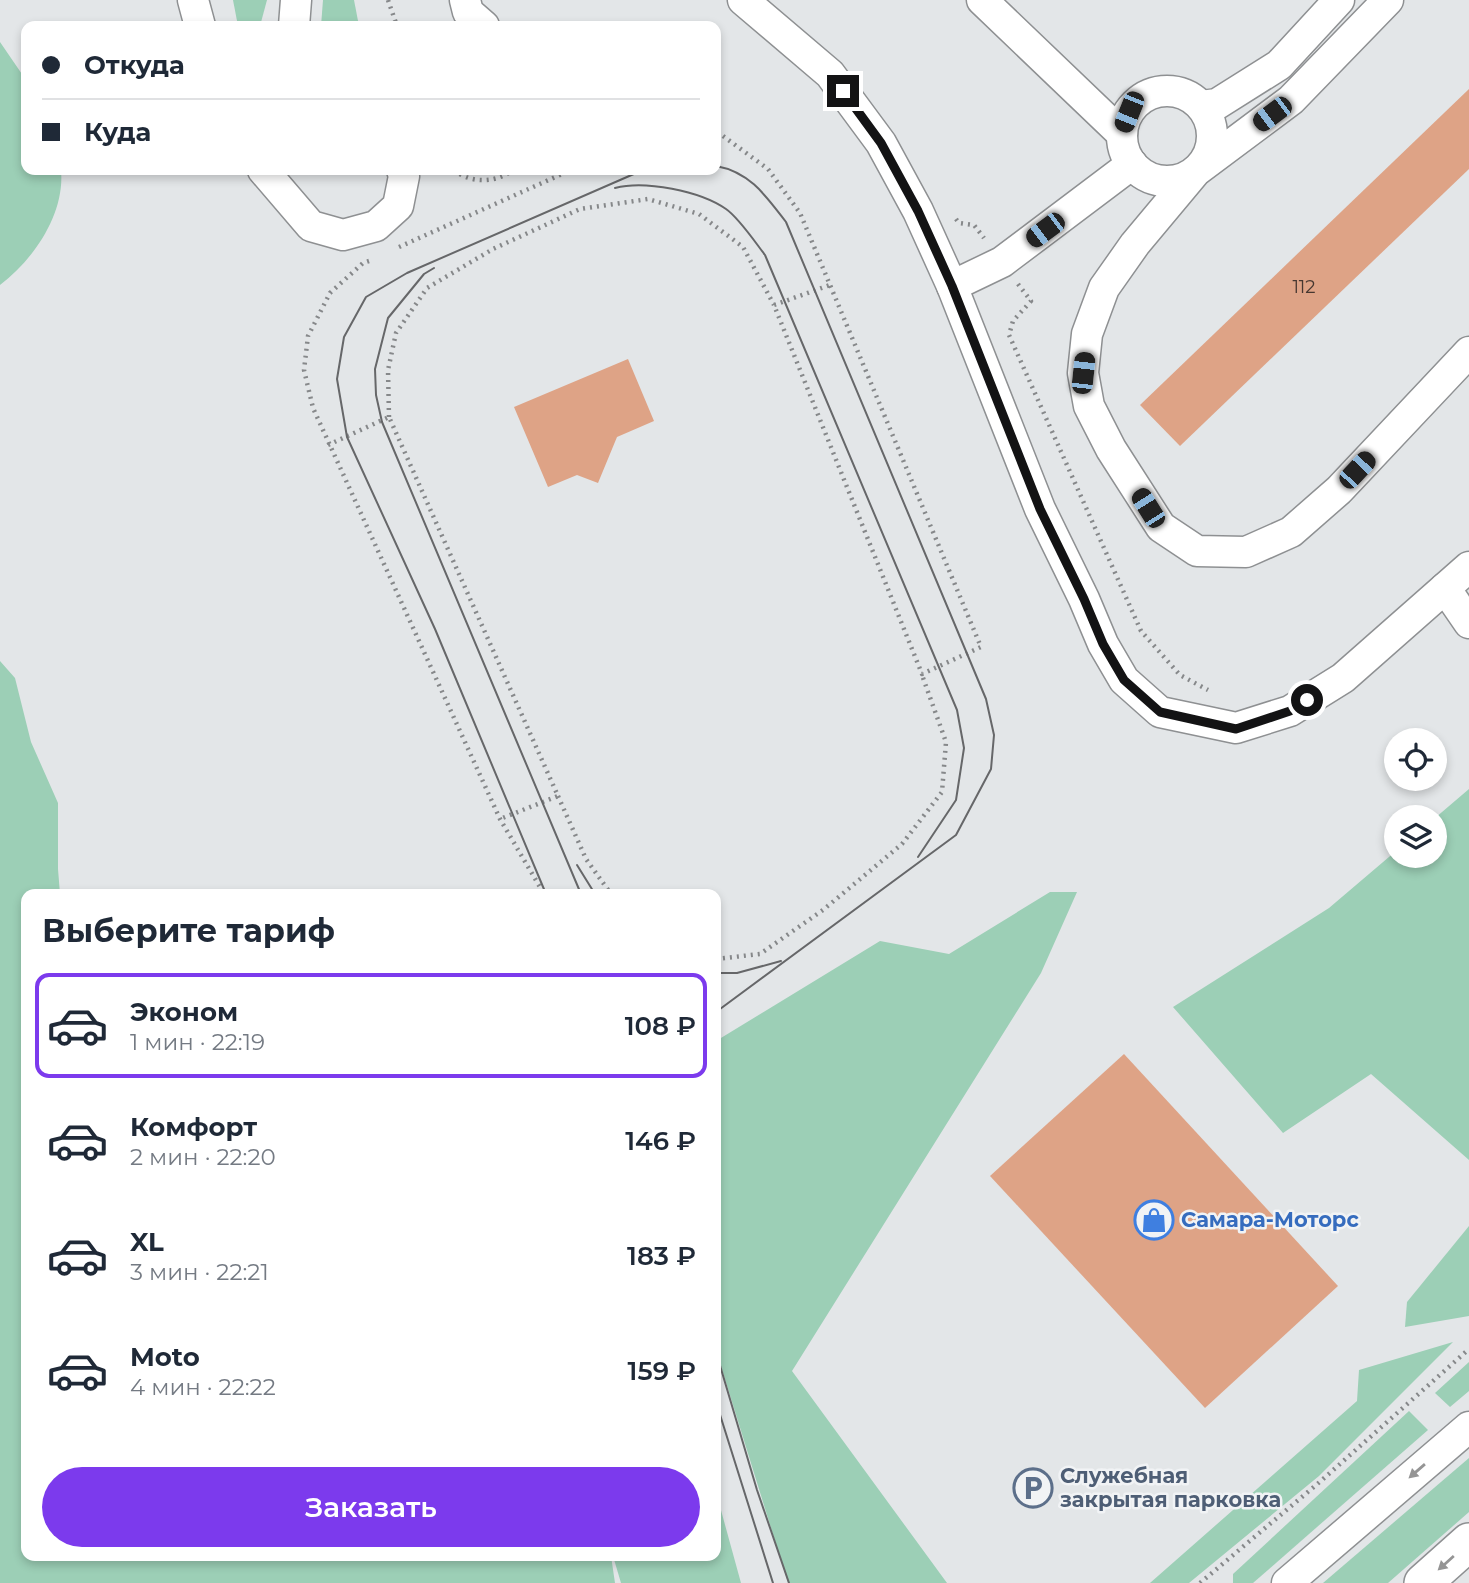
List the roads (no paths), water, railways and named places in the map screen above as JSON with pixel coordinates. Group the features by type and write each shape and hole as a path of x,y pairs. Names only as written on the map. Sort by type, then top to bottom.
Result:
{"main road":[{"path":"1423,1583 1469,1542"}],"street":[{"path":"193,0 199,21"},
{"path":"294,21 296,0"},
{"path":"465,0 468,12 478,21"},
{"path":"743,0 830,74 881,143 918,211 952,286 1040,509 1103,644 1124,680 1160,712 1236,729 1290,711 1343,678 1469,567"},
{"path":"982,0 1122,134"},
{"path":"1200,106 1217,104 1279,65 1339,0"},
{"path":"1388,0 1290,100 1196,171 1180,180 1149,178 1132,164 1127,157 1122,134 1129,112 1139,101 1153,93 1168,90 1183,93 1207,113 1213,138 1205,162 1196,171 1135,244 1104,288 1087,334 1083,373 1089,406 1111,449 1161,527 1197,551 1245,552 1291,532 1339,490 1469,352"},
{"path":"952,286 1002,262 1132,164"},
{"path":"267,175 310,226 343,236 376,226 398,206 404,175"},
{"path":"1446,588 1469,623"},
{"path":"1287,1583 1469,1427"}],"tram line":[{"path":"721,167 748,180 764,194 786,222 986,699 994,735 991,769 956,835 721,1008"},
{"path":"544,889 435,629 347,437 337,379 344,337 366,297 407,273 632,175"},
{"path":"615,188 656,186 702,197 726,209 736,218 765,255 957,710 964,748 956,800 918,857"},
{"path":"434,268 424,274 388,318 375,369 376,395 382,422 579,889"},
{"path":"577,865 592,889"},
{"path":"721,973 737,973 781,961"},
{"path":"721,1369 757,1490 789,1583"},
{"path":"721,1418 773,1583"}],"place":[{"name":"Самара-Моторс","path":"1154,1220"},
{"name":"Служебная закрытая парковка","path":"1033,1488"}]}
